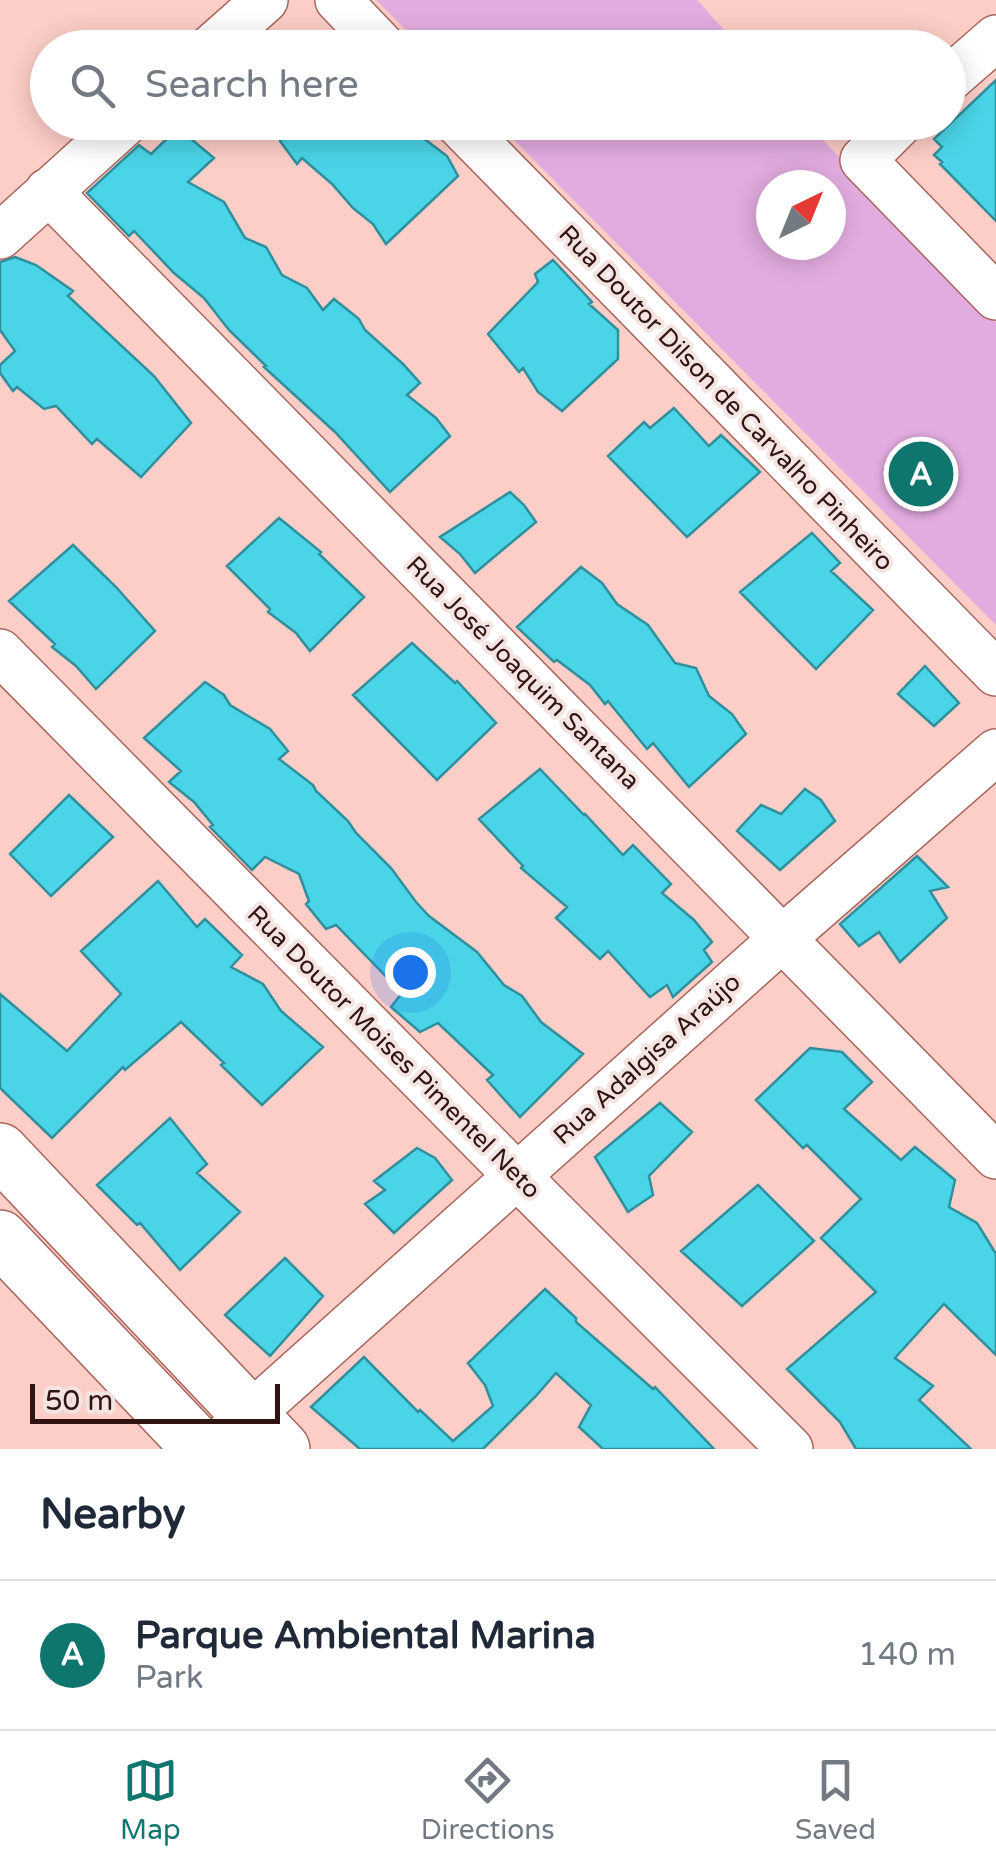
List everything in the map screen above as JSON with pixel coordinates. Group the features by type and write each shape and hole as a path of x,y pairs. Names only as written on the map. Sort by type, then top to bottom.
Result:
{"main road":[{"path":"0,1152 248,1438"},
{"path":"0,1238 201,1449"}],"street":[{"path":"231,30 265,0"},
{"path":"338,0 367,30"},
{"path":"966,64 996,38"},
{"path":"0,236 105,140"},
{"name":"Rua Doutor Dilson de Carvalho Pinheiro","path":"475,140 996,673"},
{"path":"884,140 863,160 996,297"},
{"name":"Rua José Joaquim Santana","path":"48,190 996,1156"},
{"name":"Rua Doutor Moises Pimentel Neto","path":"0,652 790,1449"},
{"name":"Rua Adalgisa Araújo","path":"248,1438 517,1176 996,752"}],"shaded area":[{"path":"376,0 697,0 724,30 406,30"},
{"path":"514,140 823,140 996,323 996,625"}],"building":[{"path":"996,80 996,221 934,155 942,147 935,140 966,140 966,109"},
{"path":"166,140 192,140 214,158 188,182 224,202 245,238 266,247 282,275 307,288 323,310 334,299 359,319 365,330 420,383 407,395 436,418 450,436 390,492 335,432 264,367 204,298 134,231 129,236 87,193 139,145 151,154"},
{"path":"426,140 447,156 458,176 386,244 373,224 332,184 302,158 297,164 280,141"},
{"path":"15,257 36,265 73,291 68,296 154,376 191,423 141,477 97,439 92,444 56,406 44,409 17,387 13,391 0,373 0,365 15,351 0,330 0,262"},
{"path":"553,260 592,302 589,304 618,330 618,359 562,411 538,392 523,368 519,372 488,334 538,282 535,274"},
{"path":"674,408 709,446 721,435 760,472 687,537 608,456 644,422 650,428"},
{"path":"510,492 536,522 475,573 440,537"},
{"path":"279,518 321,552 364,597 310,651 227,566"},
{"path":"812,533 840,563 831,571 873,610 816,669 740,592"},
{"path":"73,545 155,631 96,689 9,601"},
{"path":"581,567 602,583 617,604 648,625 675,663 696,668 709,696 732,714 746,734 689,787 653,743 647,749 608,701 605,704 590,685 557,660 554,662 517,627"},
{"path":"412,643 457,681 496,723 437,780 353,695"},
{"path":"925,666 959,703 934,726 898,694"},
{"path":"205,682 224,695 230,705 270,729 288,751 279,759 313,785 348,821 429,916 477,952 504,985 522,996 541,1022 583,1054 520,1117 487,1080 493,1075 438,1023 420,1032 391,1007 402,993 336,925 326,929 306,904 309,901 299,874 265,857 252,870 210,827 213,825 194,802 169,782 181,771 144,738"},
{"path":"540,769 623,855 633,845 671,884 662,893 694,920 712,942 704,950 712,962 673,997 667,985 650,997 608,951 600,959 556,918 567,907 521,868 479,819"},
{"path":"805,789 821,800 835,821 780,870 737,831 761,805 781,814"},
{"path":"69,795 113,837 51,896 10,854"},
{"path":"917,856 948,887 930,891 947,918 900,962 879,932 859,946 840,924"},
{"path":"158,881 197,927 205,919 242,955 231,967 263,984 281,1011 323,1047 262,1105 181,1022 125,1070 123,1067 52,1138 0,1088 0,994 67,1051 121,994 81,951"},
{"path":"810,1048 842,1052 872,1082 844,1109 901,1160 915,1147 955,1180 949,1207 977,1223 996,1254 996,1355 944,1304 895,1358 933,1386 919,1400 971,1449 856,1449 840,1422 787,1369 876,1292 821,1238 861,1199 756,1100"},
{"path":"660,1103 692,1132 649,1176 653,1195 628,1212 595,1157"},
{"path":"170,1118 207,1164 197,1173 240,1212 180,1270 140,1223 137,1225 97,1185"},
{"path":"417,1148 435,1158 452,1180 394,1233 365,1204 385,1190 374,1181"},
{"path":"758,1185 814,1241 742,1306 681,1251"},
{"path":"285,1258 323,1296 270,1356 225,1315"},
{"path":"545,1289 576,1322 655,1387 714,1449 603,1449 579,1427 591,1405 556,1373 483,1449 360,1449 311,1407 364,1357 453,1441 493,1406 485,1385 468,1363"}],"place":[{"name":"Parque Ambiental Marina","path":"921,474"}]}
